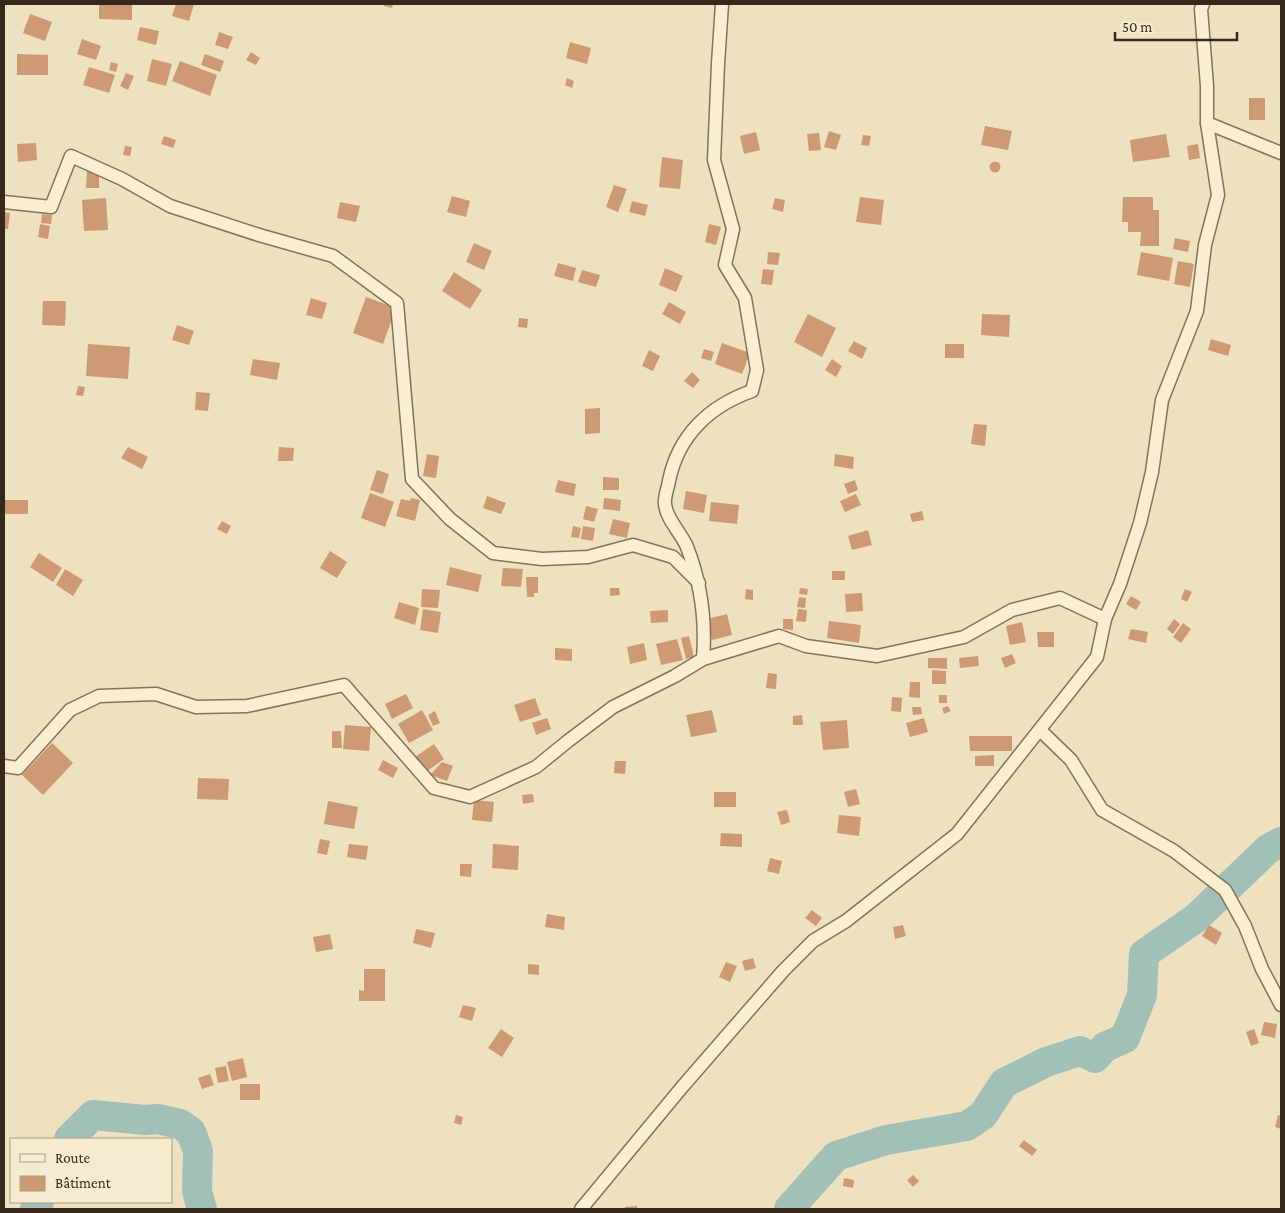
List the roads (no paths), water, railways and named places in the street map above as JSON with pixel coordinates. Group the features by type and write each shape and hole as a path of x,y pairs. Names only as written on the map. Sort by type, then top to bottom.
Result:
{"street":[{"path":"703,659 704,644 699,583 687,545 673,525 665,504 671,471 684,440 706,415 734,397 752,391 757,370 745,298 726,265 733,228 714,160 719,4"},
{"path":"581,1209 683,1086 783,971 814,941 846,921 958,834 1097,657 1105,619 1120,584 1140,523 1152,472 1162,400 1196,311 1205,245 1218,195 1207,124 1207,86 1201,9 1203,4"},
{"path":"1207,124 1281,153"},
{"path":"4,202 51,206 72,156 170,206 259,235 333,256 397,302 412,479 450,518 494,553 542,559 588,557 633,545 673,558 699,583"},
{"path":"4,766 18,768 70,710 100,696 156,694 196,707 247,706 344,685 434,788 470,797 536,767 613,706 675,676 703,659 779,636 806,646 877,656 964,637 1012,610 1060,598 1105,619"},
{"path":"1040,730 1071,760 1102,810 1174,851 1224,890 1245,926 1262,969 1281,1005"}],"waterway":[{"path":"789,1209 836,1156 886,1140 967,1126 983,1115 1004,1083 1046,1062 1080,1051 1095,1058 1105,1047 1125,1038 1142,995 1144,954 1196,918 1268,849 1281,842"},
{"path":"70,1138 93,1115 145,1120 158,1119 180,1124 191,1132 198,1151 197,1191 202,1209"},
{"path":"35,1209 38,1203"}]}
